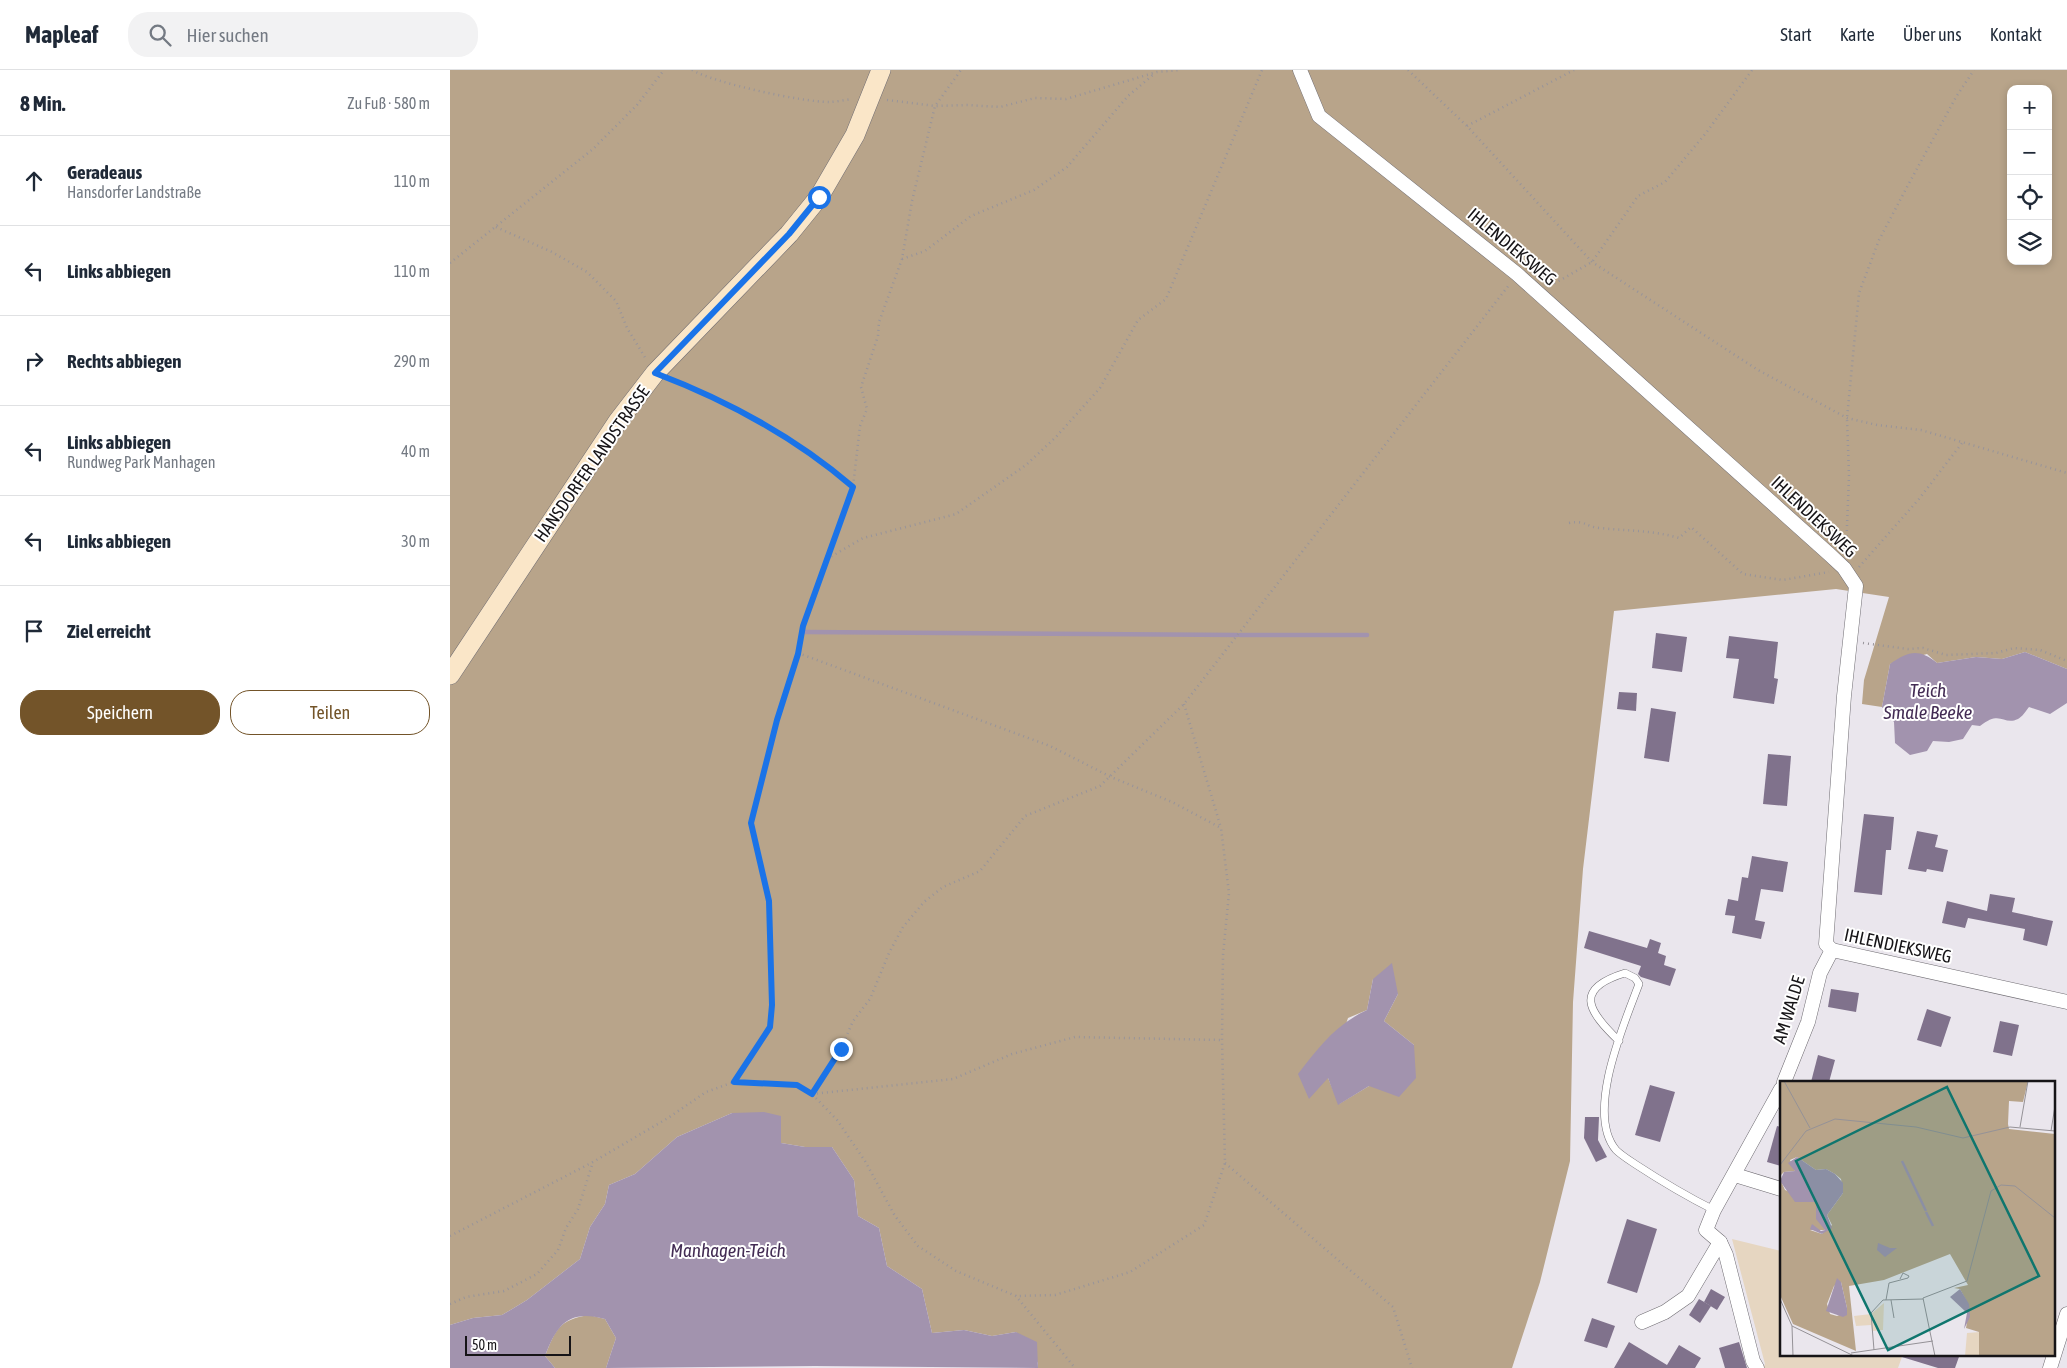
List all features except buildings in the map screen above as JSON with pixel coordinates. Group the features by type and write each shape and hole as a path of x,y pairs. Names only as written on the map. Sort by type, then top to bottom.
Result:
{"main road":[{"name":"HANSDORFER LANDSTRASSE","path":"450,675 618,421 655,373 789,234 819,197 855,135 872,97 881,70"}],"street":[{"name":"IHLENDIEKSWEG","path":"1300,70 1319,116 1518,274 1829,554 1847,573 1856,586 1852,641 1844,696 1826,944 1832,950 2067,1002"},
{"name":"AM WALDE","path":"1784,1081 1808,1022 1820,973 1832,950"},
{"path":"1757,1368 1753,1361 1726,1255 1720,1242 1706,1230 1714,1210 1779,1097"},
{"path":"1735,1175 1780,1189"},
{"path":"1642,1322 1665,1312 1688,1296 1720,1242"},
{"path":"2054,1355 2067,1314"},
{"path":"2050,1368 2054,1356"}],"lane":[{"path":"1619,1041 1595,1015 1590,1001 1594,989 1606,979 1625,973 1635,978 1639,984 1619,1041 1608,1085 1605,1108 1607,1132 1617,1150 1670,1188 1714,1210"}],"path":[{"path":"450,263 593,150 637,105 664,70"},
{"path":"692,70 721,80 792,98 830,102 872,97 935,106 1000,107 1035,98 1066,99 1157,72 1180,70"},
{"path":"734,1082 770,1027 769,901 751,823 777,720 798,654 803,626 853,487 860,426 867,409 860,386 878,336 879,322 902,259 912,201 935,106 961,70"},
{"path":"827,559 863,538 956,514 1026,465 1056,436 1100,388 1138,320 1166,298 1262,70"},
{"path":"1408,70 1467,126 1592,262 1758,370 1847,418 1877,425 1921,430 2067,473"},
{"path":"1467,126 1574,70"},
{"path":"1547,288 1592,262 1638,196 1666,182 1706,133 1752,70"},
{"path":"1847,573 1849,476 1847,418 1859,293 1879,240 1956,97 1974,70"},
{"path":"902,259 925,251 971,216 1034,190 1067,166 1128,96 1157,72"},
{"path":"496,227 552,252 587,272 616,301 627,328 655,373 693,388 740,411 823,462 853,487"},
{"path":"812,1094 841,1049 853,1021 870,999 889,953 903,927 924,902 943,887 980,871 1025,816 1100,786 1184,704 1518,274"},
{"path":"1847,573 1919,498 1962,443"},
{"path":"1569,523 1582,521 1597,528 1659,532 1679,538 1691,527 1742,574 1783,580 1830,572 1829,554"},
{"path":"1852,641 1908,649 1923,648 1946,655 1996,653 2014,648 2040,650 2067,661"},
{"path":"798,654 1050,746 1111,777 1172,802 1221,828"},
{"path":"450,1236 593,1162 668,1118 706,1092 734,1082 797,1085 812,1094 837,1120 865,1161 895,1216 918,1246 956,1271 1016,1296 1055,1295 1130,1272 1204,1225 1225,1163 1222,1040 1223,955 1229,893 1221,828 1184,704"},
{"path":"812,1094 953,1079 1012,1054 1075,1037 1222,1040"},
{"path":"450,1304 466,1297 504,1291 537,1274 558,1250 566,1228 578,1209 593,1162"},
{"path":"1225,1163 1392,1307 1412,1368"},
{"path":"1016,1296 1075,1368"}],"shaded area":[{"path":"450,70 2067,70 2067,669 2025,652 2002,659 1976,657 1937,663 1927,654 1890,664 1882,707 1862,704 1864,680 1889,597 1836,589 1614,611 1583,869 1573,1002 1570,1161 1540,1282 1512,1368 1038,1368 1038,1363 1016,1332 992,1336 964,1330 932,1333 922,1289 887,1266 879,1228 858,1216 854,1180 832,1147 805,1147 781,1143 732,1113 677,1137 635,1174 609,1185 605,1204 590,1227 580,1259 527,1300 502,1315 473,1318 450,1325","holes":["1373,979 1398,994 1384,1021 1414,1045 1369,1086 1339,1104 1328,1078 1348,1018 1367,1010"]},
{"path":"1732,1239 1780,1251 1780,1356 1902,1356 1898,1368 1763,1368 1765,1364"},
{"path":"589,1315 605,1319 616,1338 606,1368 555,1368 545,1356 556,1332 565,1323"}],"water":[{"name":"Teich Smale Beeke","path":"2025,652 2067,669 2067,703 2050,714 2029,707 2021,717 2013,721 1997,718 1987,721 1980,726 1972,725 1963,739 1949,742 1933,741 1927,751 1910,755 1895,743 1894,722 1882,707 1890,664 1902,656 1914,653 1925,655 1937,663 1976,657 2002,659"},
{"path":"1392,963 1398,994 1384,1021 1414,1045 1416,1078 1399,1097 1369,1086 1338,1105 1328,1078 1309,1099 1298,1074 1328,1038 1346,1023 1367,1010 1373,979"},
{"name":"Manhagen-Teich","path":"764,1112 781,1116 781,1143 805,1147 832,1147 854,1180 858,1216 879,1228 887,1266 922,1289 932,1333 964,1330 992,1336 1016,1332 1037,1342 1038,1368 815,1366 606,1368 616,1338 605,1319 582,1316 566,1322 554,1335 545,1356 555,1368 450,1368 450,1325 473,1318 502,1315 527,1300 580,1259 590,1227 605,1204 609,1185 635,1174 677,1137 732,1113"}],"waterway":[{"path":"805,632 1237,635"},
{"path":"1240,635 1367,635"}],"route":[{"path":"819,197 789,234 655,373 693,388 740,411 823,462 853,487 803,626 798,654 777,720 751,823 769,901 772,1005 770,1027 734,1082 797,1085 812,1094 825,1071 841,1049"}]}
